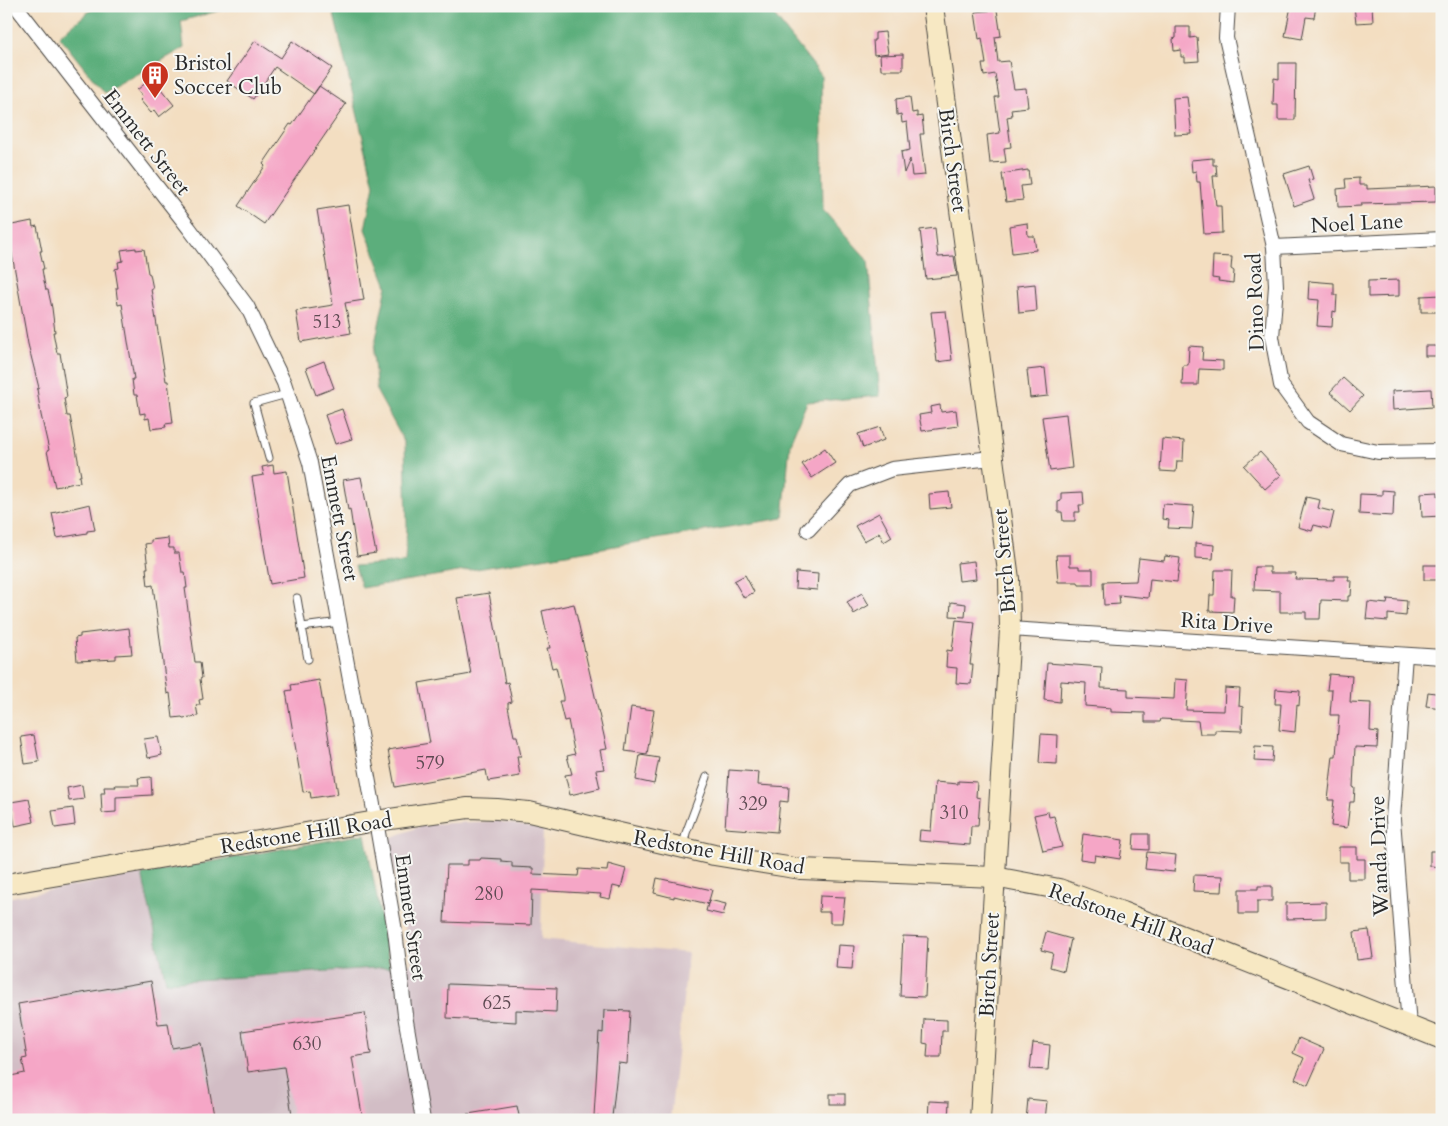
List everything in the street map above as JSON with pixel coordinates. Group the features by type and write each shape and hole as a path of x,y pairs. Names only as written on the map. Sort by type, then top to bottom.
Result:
{"main road":[{"name":"Birch Street","path":"933,6 1009,579 1010,629 980,1120"},
{"name":"Redstone Hill Road","path":"6,884 376,821 468,808 529,812 714,855 801,868 994,877 1059,889 1442,1039"}],"street":[{"name":"Emmett Street","path":"16,6 183,220 247,306 284,383 310,463 340,622 395,929 405,1015 423,1120"},
{"name":"Dino Road","path":"1228,6 1226,38 1274,247 1276,286 1272,337 1282,385 1308,422 1341,444 1378,452 1442,451"},
{"name":"Noel Lane","path":"1274,247 1442,239"},
{"path":"808,530 850,485 892,469 992,458"},
{"name":"Rita Drive","path":"1010,629 1442,658"},
{"name":"Wanda Drive","path":"1405,655 1393,819 1409,1026"}],"lane":[{"path":"269,458 254,403 288,394"},
{"path":"296,598 308,659"},
{"path":"302,627 340,622"},
{"path":"683,848 686,833 707,777"}],"shaded area":[{"path":"498,821 543,830 541,939 688,953 670,1120 6,1120 6,898 142,874 166,982 412,964 388,839 426,824"}],"green space":[{"path":"96,6 236,6 181,21 184,48 104,93 59,36"},
{"path":"332,6 773,6 773,14 821,75 823,210 868,260 880,396 807,402 790,443 783,518 362,588 355,566 405,562 407,525 405,443 377,392 373,353 387,286 365,229 374,185"},
{"path":"365,834 390,967 166,982 142,874"}],"building":[{"path":"1291,6 1316,6 1314,18 1306,17 1302,39 1285,36"},
{"path":"1354,6 1372,6 1373,22 1356,23"},
{"path":"997,10 1001,36 995,37 998,62 1009,61 1014,89 1026,88 1028,107 1011,109 1012,116 1007,117 1011,147 1004,148 1006,162 990,163 987,135 1000,133 995,97 999,97 995,74 984,76 982,64 986,64 982,38 979,39 975,12"},
{"path":"1176,27 1190,27 1190,38 1197,37 1199,61 1185,62 1185,57 1181,57 1181,50 1174,51 1173,39 1176,38"},
{"path":"885,32 888,53 874,55 873,40 875,40 875,33"},
{"path":"255,41 281,58 292,41 332,68 314,94 275,67 253,99 227,81"},
{"path":"903,54 903,70 881,70 880,55"},
{"path":"1279,63 1296,63 1295,120 1278,120 1278,105 1273,105 1274,78 1279,79"},
{"name":"Bristol Soccer Club","path":"152,78 174,105 159,117 154,110 151,113 140,100 143,97 137,90"},
{"path":"319,86 346,104 264,224 238,206 290,124 292,125"},
{"path":"910,97 912,113 917,112 917,117 922,116 924,134 920,134 925,175 912,176 910,159 904,173 901,152 910,150 907,122 902,123 901,114 897,115 896,99"},
{"path":"1187,97 1192,134 1175,135 1173,98"},
{"path":"1213,158 1213,165 1216,165 1217,176 1213,176 1216,206 1221,206 1222,233 1204,234 1200,182 1197,182 1196,171 1192,172 1191,160"},
{"path":"1309,166 1313,179 1308,180 1314,199 1294,206 1284,174"},
{"path":"1028,170 1030,185 1021,186 1023,200 1006,202 1002,174"},
{"path":"1359,178 1359,185 1367,185 1367,189 1436,186 1436,202 1361,204 1361,206 1338,207 1337,189 1346,188 1345,179"},
{"path":"348,205 364,300 345,303 351,333 301,342 296,311 333,305 317,210"},
{"path":"32,221 33,227 37,226 42,251 40,251 44,269 42,269 44,281 52,308 55,332 53,332 57,353 60,353 67,397 64,398 67,416 70,416 81,476 79,476 80,482 55,487 41,415 37,389 39,388 28,344 7,226"},
{"path":"1027,223 1028,236 1034,236 1036,250 1012,253 1009,226"},
{"path":"935,228 938,257 954,256 957,276 926,279 920,230"},
{"path":"136,248 136,250 144,249 148,273 150,274 173,423 165,424 166,427 151,429 149,418 145,419 145,413 140,414 137,395 134,395 132,379 134,379 122,304 118,305 116,288 118,288 115,269 119,268 118,262 123,261 121,250"},
{"path":"1213,256 1232,257 1233,283 1218,281 1219,279 1212,278"},
{"path":"1399,280 1399,296 1368,297 1368,281"},
{"path":"1309,281 1334,283 1334,295 1337,295 1336,312 1333,311 1332,327 1317,326 1319,300 1308,299"},
{"path":"1035,284 1037,311 1019,313 1017,286"},
{"path":"1442,295 1442,312 1421,312 1421,296"},
{"path":"946,311 952,360 937,362 931,312"},
{"path":"1189,346 1203,347 1202,360 1223,361 1223,370 1199,369 1198,385 1182,385 1183,365 1188,365"},
{"path":"1425,346 1436,346 1436,356 1425,356"},
{"path":"324,361 334,388 316,395 306,368"},
{"path":"1045,368 1048,396 1030,398 1027,370"},
{"path":"1343,378 1363,396 1350,410 1330,392"},
{"path":"1431,389 1432,407 1393,410 1392,391"},
{"path":"940,405 941,412 956,410 958,426 922,431 919,415 931,413 930,407"},
{"path":"342,409 352,439 335,444 325,415"},
{"path":"1066,414 1072,468 1050,471 1042,417"},
{"path":"880,427 884,440 863,448 858,434"},
{"path":"1162,439 1184,441 1183,461 1177,461 1176,472 1160,471"},
{"path":"825,448 835,463 812,478 802,464"},
{"path":"1260,452 1281,475 1265,489 1244,466"},
{"path":"273,465 274,473 287,471 304,578 270,584 252,477 264,475 262,467"},
{"path":"361,477 376,553 357,556 350,509 348,510 343,480"},
{"path":"1382,490 1394,491 1393,516 1359,514 1360,494 1382,495"},
{"path":"949,492 951,507 930,509 929,494"},
{"path":"1083,492 1084,505 1079,505 1080,512 1075,512 1075,521 1063,521 1062,512 1058,512 1058,502 1061,501 1061,493"},
{"path":"1438,492 1438,496 1442,496 1442,516 1422,517 1421,493"},
{"path":"1306,497 1320,500 1318,508 1334,512 1330,529 1314,525 1312,531 1298,527"},
{"path":"90,504 95,530 57,538 52,513"},
{"path":"1163,504 1194,506 1192,529 1168,528 1169,520 1162,519"},
{"path":"879,513 892,537 884,542 879,533 864,541 855,526"},
{"path":"168,538 169,548 174,548 174,553 179,553 182,572 185,572 187,588 185,588 195,662 200,662 202,678 200,679 203,699 199,700 200,705 196,705 198,716 183,718 173,718 170,693 167,694 153,585 148,586 146,568 148,568 145,544 151,543 151,540"},
{"path":"1195,543 1214,545 1213,559 1195,558"},
{"path":"1056,555 1070,555 1070,566 1079,566 1079,569 1093,569 1093,585 1079,585 1078,582 1058,582"},
{"path":"1165,556 1180,558 1177,582 1150,579 1148,598 1119,595 1120,604 1104,605 1103,582 1136,581 1139,558 1164,561"},
{"path":"974,561 976,579 959,581 957,563"},
{"path":"1424,565 1441,565 1441,580 1424,580"},
{"path":"1255,567 1270,567 1270,573 1296,573 1295,579 1334,580 1334,576 1349,576 1348,581 1352,581 1351,596 1348,596 1348,601 1321,600 1320,619 1306,619 1306,612 1280,612 1280,591 1254,590"},
{"path":"1215,570 1232,570 1231,596 1234,596 1233,612 1209,611 1210,595 1214,595"},
{"path":"796,572 818,574 817,590 795,588"},
{"path":"745,575 754,592 744,598 734,581"},
{"path":"489,593 505,683 508,682 512,702 508,703 508,707 514,736 517,736 521,756 517,756 520,776 488,781 486,770 395,787 388,750 430,743 419,683 471,674 457,598"},
{"path":"862,593 869,605 854,614 847,602"},
{"path":"1388,599 1407,601 1406,616 1388,614 1388,621 1366,619 1368,602 1387,604"},
{"path":"951,602 966,604 965,617 950,616"},
{"path":"574,604 607,749 600,750 604,769 596,770 600,788 570,795 565,775 572,774 567,756 575,754 568,720 564,721 559,701 563,701 563,697 556,667 552,668 547,648 550,648 542,611"},
{"path":"956,620 975,622 970,665 973,665 971,684 956,683 957,668 946,667 947,650 952,651"},
{"path":"129,628 132,654 116,655 116,659 77,661 75,638 80,637 80,634"},
{"path":"1047,663 1102,667 1101,688 1128,689 1128,697 1174,699 1175,679 1188,680 1186,710 1224,711 1225,688 1240,689 1239,706 1243,707 1242,731 1215,730 1215,734 1200,734 1198,721 1161,719 1160,722 1145,722 1145,713 1111,712 1111,708 1085,706 1086,683 1061,681 1060,702 1044,700"},
{"path":"1329,674 1352,676 1350,702 1371,703 1370,731 1378,732 1377,748 1355,747 1354,802 1350,802 1347,828 1331,826 1334,800 1328,800 1333,756 1336,756 1339,715 1330,715 1332,690 1327,690"},
{"path":"319,680 338,794 311,798 310,791 303,792 286,691 292,690 291,685"},
{"path":"1276,689 1300,691 1295,732 1279,730 1281,704 1275,704"},
{"path":"1428,692 1442,694 1442,708 1426,706"},
{"path":"631,707 654,710 647,754 625,751"},
{"path":"1041,734 1058,735 1057,764 1039,763"},
{"path":"34,735 39,762 25,764 21,737"},
{"path":"158,737 162,755 148,758 144,739"},
{"path":"1255,746 1273,747 1272,762 1254,761"},
{"path":"640,755 659,758 654,784 636,780"},
{"path":"729,770 759,772 758,785 789,787 788,802 780,801 777,832 725,828"},
{"path":"151,777 152,795 116,797 116,812 102,813 101,793 105,793 104,787 139,785 138,778"},
{"path":"958,781 977,782 976,797 980,798 978,826 971,826 970,845 919,841 920,830 931,831 935,782 958,784"},
{"path":"82,785 84,799 69,801 67,788"},
{"path":"29,799 34,822 15,826 11,802"},
{"path":"73,808 75,825 55,828 52,811"},
{"path":"1048,812 1049,817 1054,816 1062,847 1043,851 1034,815"},
{"path":"1083,834 1123,840 1120,859 1095,855 1094,861 1080,859"},
{"path":"1134,834 1149,834 1149,850 1133,849"},
{"path":"1339,847 1357,847 1357,859 1365,859 1365,879 1348,879 1348,862 1339,862"},
{"path":"1430,851 1442,851 1442,867 1430,866"},
{"path":"1147,852 1176,855 1174,872 1145,869"},
{"path":"481,858 501,859 501,861 512,862 512,867 533,868 533,874 578,876 579,869 607,871 608,864 626,869 621,888 613,886 610,899 600,897 601,894 532,890 531,925 444,922 447,865 468,865 468,860 480,860"},
{"path":"1194,875 1223,876 1222,892 1193,891"},
{"path":"657,878 712,890 708,904 654,893"},
{"path":"1258,886 1272,886 1272,901 1257,901 1257,914 1239,914 1239,889 1258,889"},
{"path":"820,896 845,897 842,923 830,923 830,912 819,912"},
{"path":"709,900 726,904 723,915 706,911"},
{"path":"1326,902 1326,918 1286,919 1286,903"},
{"path":"1369,930 1373,958 1357,960 1354,932"},
{"path":"1046,932 1071,939 1064,971 1050,967 1053,953 1041,950"},
{"path":"903,936 928,937 925,997 900,996"},
{"path":"838,945 854,946 852,969 836,968"},
{"path":"151,981 158,1024 168,1023 172,1048 201,1043 215,1120 6,1120 6,1077 25,1073 22,1059 27,1058 18,1004"},
{"path":"448,984 557,988 556,1012 516,1010 516,1022 447,1018"},
{"path":"604,1010 630,1011 627,1064 618,1063 612,1117 594,1116 599,1032 603,1033"},
{"path":"365,1013 371,1054 352,1057 363,1120 293,1120 284,1067 248,1072 242,1031"},
{"path":"924,1019 947,1020 947,1031 942,1031 941,1057 927,1057 928,1044 923,1043"},
{"path":"1299,1038 1324,1049 1308,1085 1295,1079 1304,1058 1293,1053"},
{"path":"1033,1043 1050,1045 1048,1070 1030,1069"},
{"path":"830,1094 845,1094 845,1104 830,1104"},
{"path":"1028,1099 1047,1101 1045,1120 1026,1120"},
{"path":"929,1101 949,1102 948,1120 928,1120"},
{"path":"517,1106 520,1120 468,1120 468,1114"}],"place":[{"name":"Bristol Soccer Club","path":"155,99"}]}
